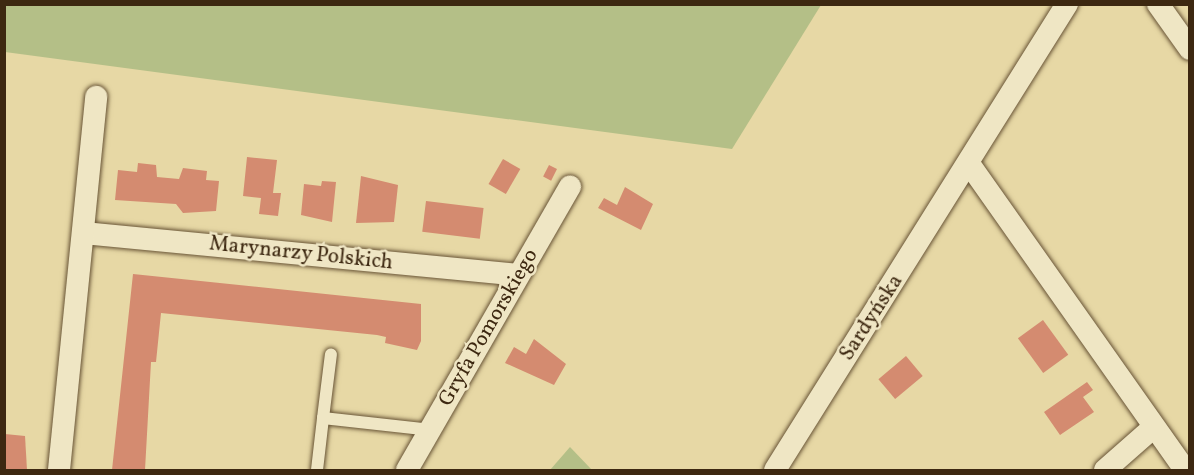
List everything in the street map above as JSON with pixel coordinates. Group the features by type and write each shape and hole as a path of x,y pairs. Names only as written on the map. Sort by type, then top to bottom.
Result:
{"street":[{"name":"Sardyńska","path":"775,471 970,165 1067,4"},
{"path":"1158,4 1190,49"},
{"path":"59,471 96,97"},
{"path":"970,165 1185,471"},
{"name":"Gryfa Pomorskiego","path":"407,471 570,186"},
{"name":"Marynarzy Polskich","path":"84,233 518,276"},
{"path":"1105,471 1154,427"}],"lane":[{"path":"317,471 331,354"},
{"path":"323,418 431,430"}],"green space":[{"path":"4,5 821,5 732,149 5,52"},
{"path":"570,447 592,470 550,470"}],"building":[{"path":"247,157 277,160 273,193 281,193 278,216 259,214 261,198 243,196"},
{"path":"503,159 520,169 506,194 488,184"},
{"path":"138,163 156,165 157,177 179,179 183,168 207,171 206,180 219,181 216,211 183,213 176,204 115,200 118,170 137,172"},
{"path":"549,165 557,169 551,181 543,177"},
{"path":"361,176 398,185 394,222 356,223"},
{"path":"322,181 336,182 332,222 301,215 304,184 321,186"},
{"path":"625,187 653,204 641,230 598,208 604,198 617,205"},
{"path":"426,201 484,208 480,239 422,232"},
{"path":"133,274 421,304 421,341 417,350 385,343 386,337 377,335 161,313 156,362 151,362 145,470 112,470"},
{"path":"1043,320 1068,355 1043,373 1018,338"},
{"path":"534,339 566,364 554,385 505,363 514,347 526,354"},
{"path":"906,356 923,376 895,399 878,379"},
{"path":"1087,382 1093,390 1083,397 1094,412 1060,435 1044,412"},
{"path":"5,434 25,436 27,470 4,470"}]}
